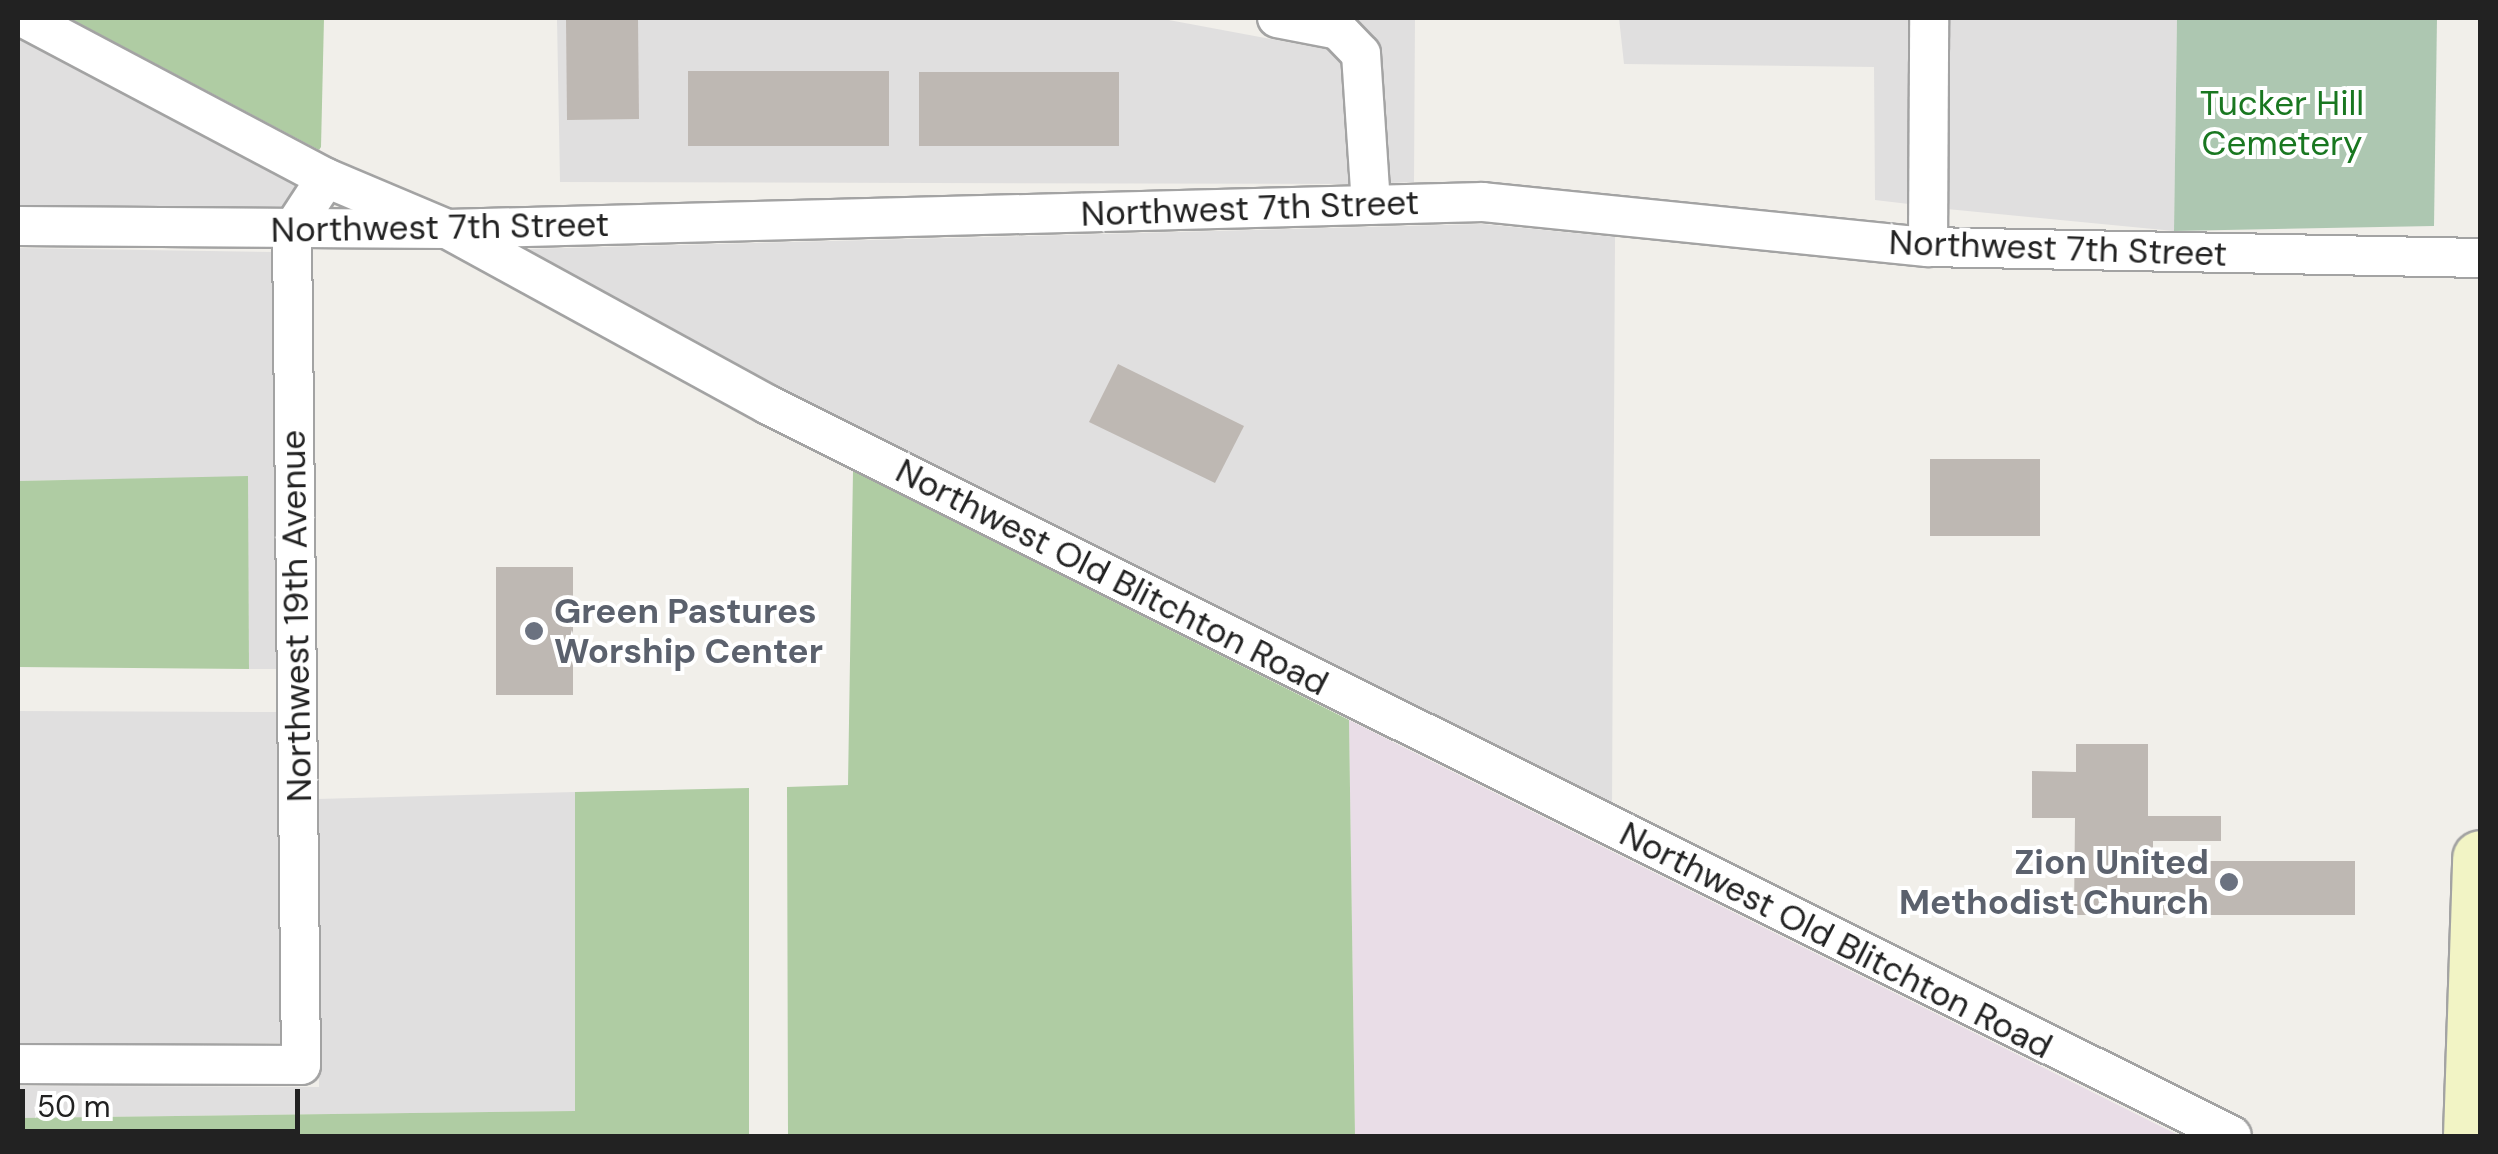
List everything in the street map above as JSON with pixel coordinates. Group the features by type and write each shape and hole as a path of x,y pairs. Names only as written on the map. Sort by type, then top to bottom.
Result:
{"main road":[{"path":"2470,1136 2480,858"}],"street":[{"name":"Northwest Old Blitchton Road","path":"24,18 326,178 447,229 768,405 2220,1133"},
{"path":"1277,18 1338,30 1361,54 1371,205"},
{"path":"1928,18 1928,247"},
{"path":"292,230 326,178"},
{"name":"Northwest 7th Street","path":"18,226 447,229 1483,202 1928,247 2480,258"},
{"name":"Northwest 19th Avenue","path":"18,1064 300,1065 292,230"}],"shaded area":[{"path":"557,18 1158,18 1330,50 1343,64 1350,184 560,182"},
{"path":"1355,18 1415,18 1414,182 1389,183 1380,52"},
{"path":"1619,18 1909,18 1909,204 1875,200 1874,67 1624,64"},
{"path":"1948,18 2177,18 2174,231 1947,209"},
{"path":"18,38 296,186 283,208 18,205"},
{"path":"1482,224 1615,237 1612,804 787,391 527,249"},
{"path":"18,248 273,252 277,669 249,669 247,477 18,481"},
{"path":"18,711 278,712 281,1043 18,1043"},
{"path":"1349,720 2180,1136 1355,1136"},
{"path":"575,792 575,1111 18,1118 18,1086 319,1087 317,799"}],"green space":[{"path":"69,18 324,18 321,147 319,150"},
{"name":"Tucker Hill Cemetery","path":"2177,18 2437,18 2434,226 2174,231"},
{"path":"853,471 1349,720 1355,1136 788,1136 787,787 848,785"},
{"path":"248,476 249,669 18,667 18,481"},
{"path":"749,788 749,1136 18,1136 18,1118 575,1111 575,792"}],"building":[{"path":"566,18 638,18 639,119 567,120"},
{"path":"688,71 889,71 889,146 688,146"},
{"path":"919,72 1119,72 1119,146 919,146"},
{"path":"1118,364 1244,426 1215,483 1089,422"},
{"path":"1930,459 2040,459 2040,536 1930,536"},
{"name":"Green Pastures Worship Center","path":"496,567 573,567 573,695 496,695"},
{"path":"2076,744 2148,744 2148,816 2221,816 2221,841 2153,841 2153,861 2355,861 2355,915 2074,915 2075,818 2032,818 2032,771 2076,772"}],"place":[{"name":"Green Pastures Worship Center","path":"534,631"},
{"name":"Zion United Methodist Church","path":"2229,882"}]}
